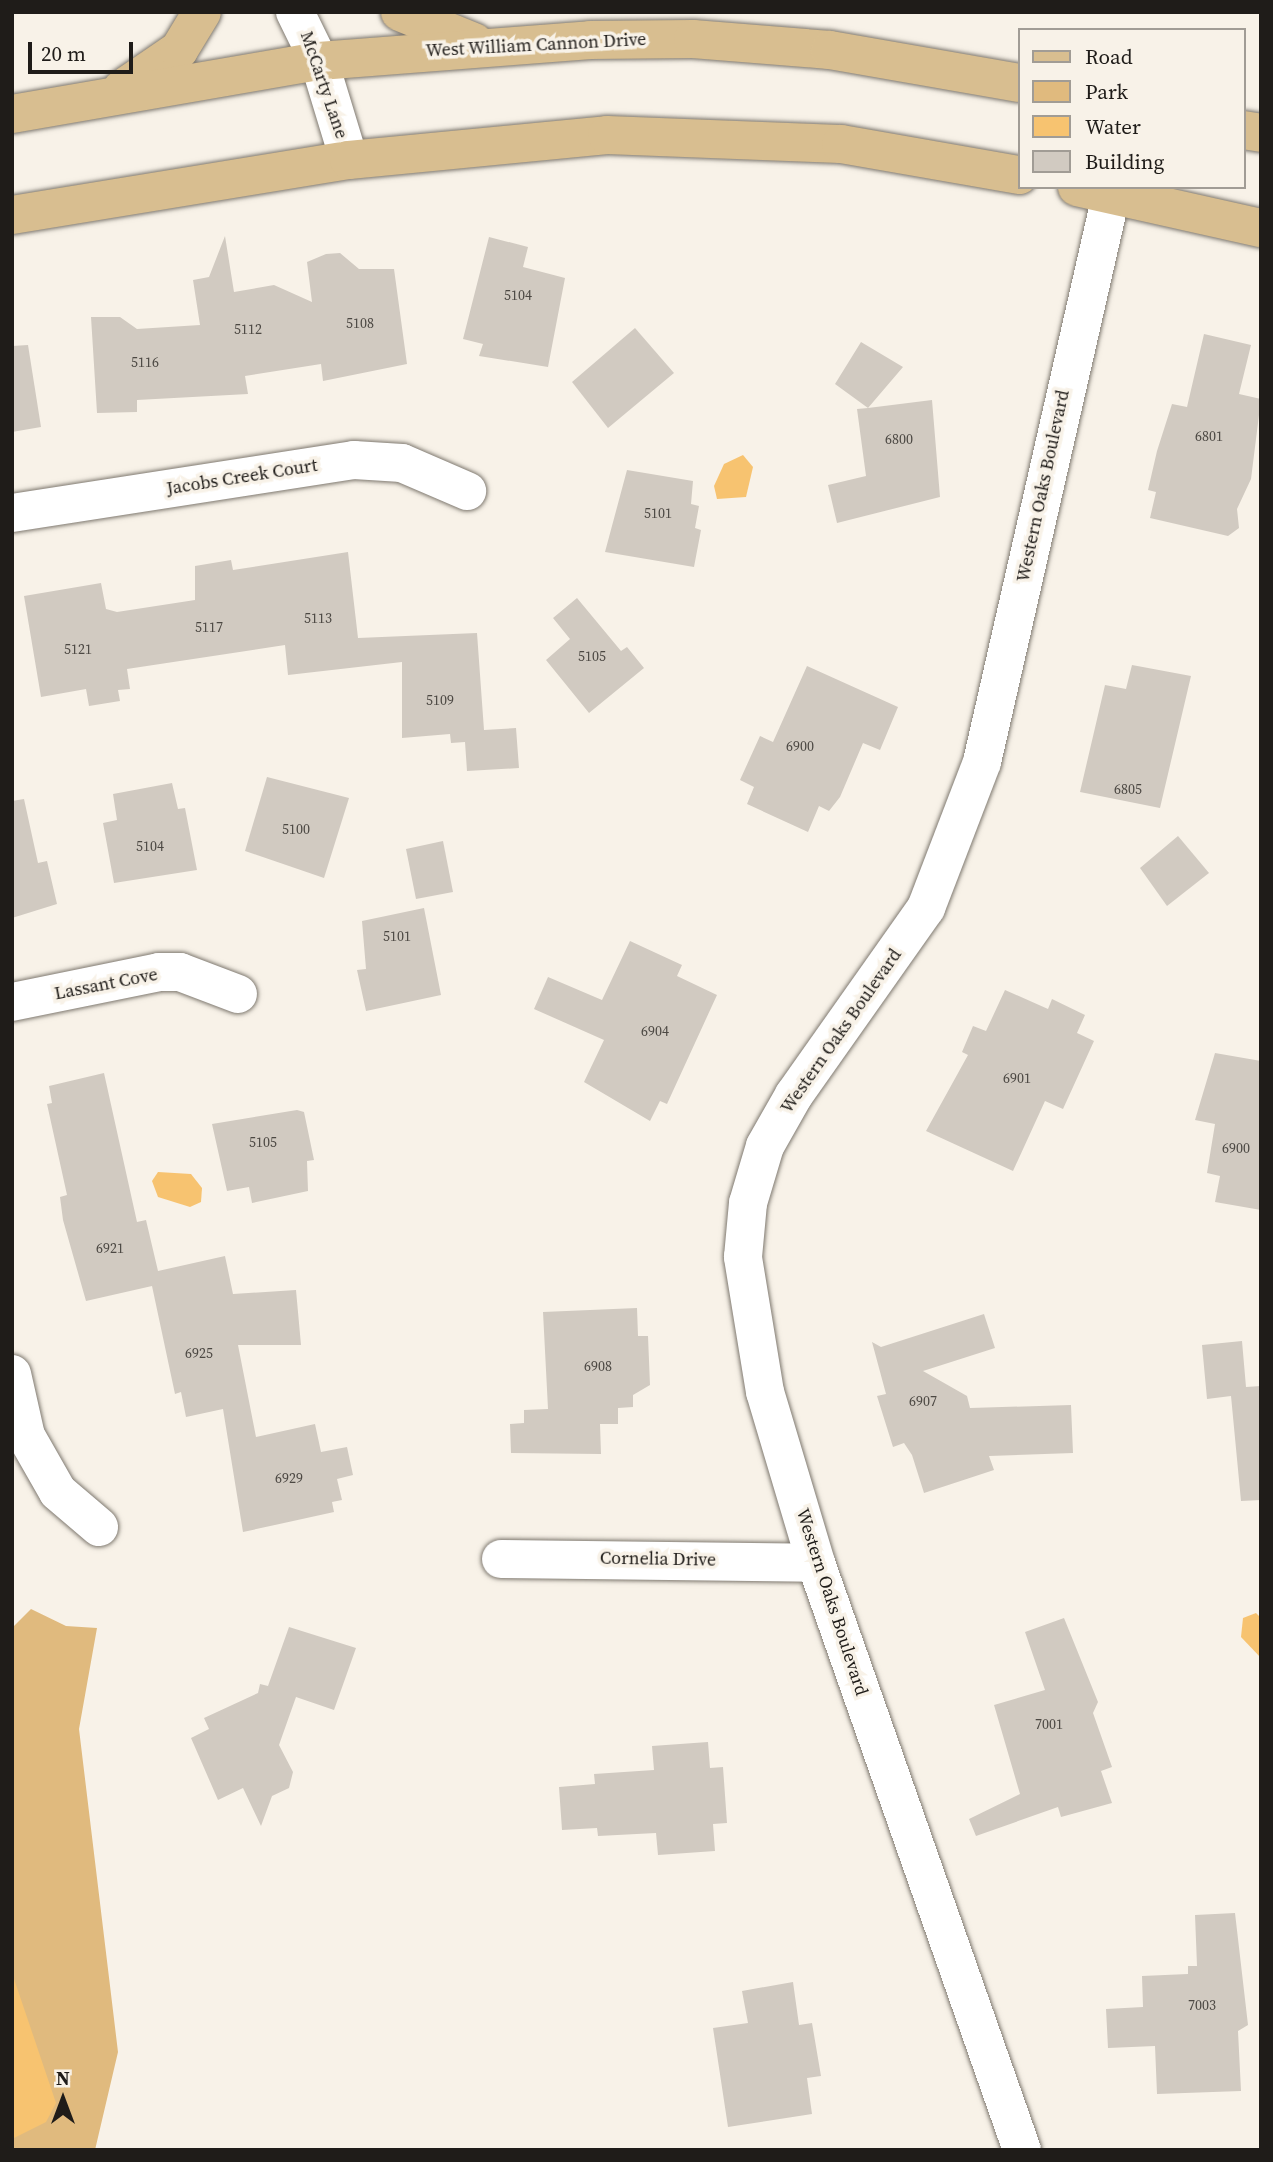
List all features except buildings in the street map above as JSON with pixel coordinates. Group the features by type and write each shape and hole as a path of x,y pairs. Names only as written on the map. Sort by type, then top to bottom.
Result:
{"main road":[{"path":"101,101 178,50 202,12"},
{"path":"400,12 479,44"},
{"name":"West William Cannon Drive","path":"12,114 101,101 319,61 479,44 726,41 890,58 1018,83"},
{"path":"12,215 349,160 485,142 729,135 841,144 1018,175"},
{"path":"1100,190 1261,228"}],"street":[{"name":"McCarty Lane","path":"295,12 319,61 349,160"},
{"name":"Western Oaks Boulevard","path":"1022,2150 816,1563 750,1314 743,1256 748,1203 777,1125 926,908 982,762 1100,190"},
{"name":"Jacobs Creek Court","path":"12,513 354,460 402,463 467,491"},
{"name":"Lassant Cove","path":"12,1002 159,972 180,972 238,994"},
{"path":"12,1374 26,1436 58,1492 99,1527"},
{"name":"Cornelia Drive","path":"500,1559 816,1563"}],"green space":[{"path":"31,1609 66,1626 97,1628 79,1729 118,2052 95,2150 12,2150 12,1628"}],"water":[{"path":"743,455 753,467 746,497 717,499 714,486 724,464"},
{"path":"158,1172 191,1174 202,1188 201,1202 190,1207 158,1197 152,1181"},
{"path":"1256,1613 1261,1618 1261,1658 1241,1637 1243,1618"},
{"path":"12,1973 56,2103 46,2122 12,2139"}]}
